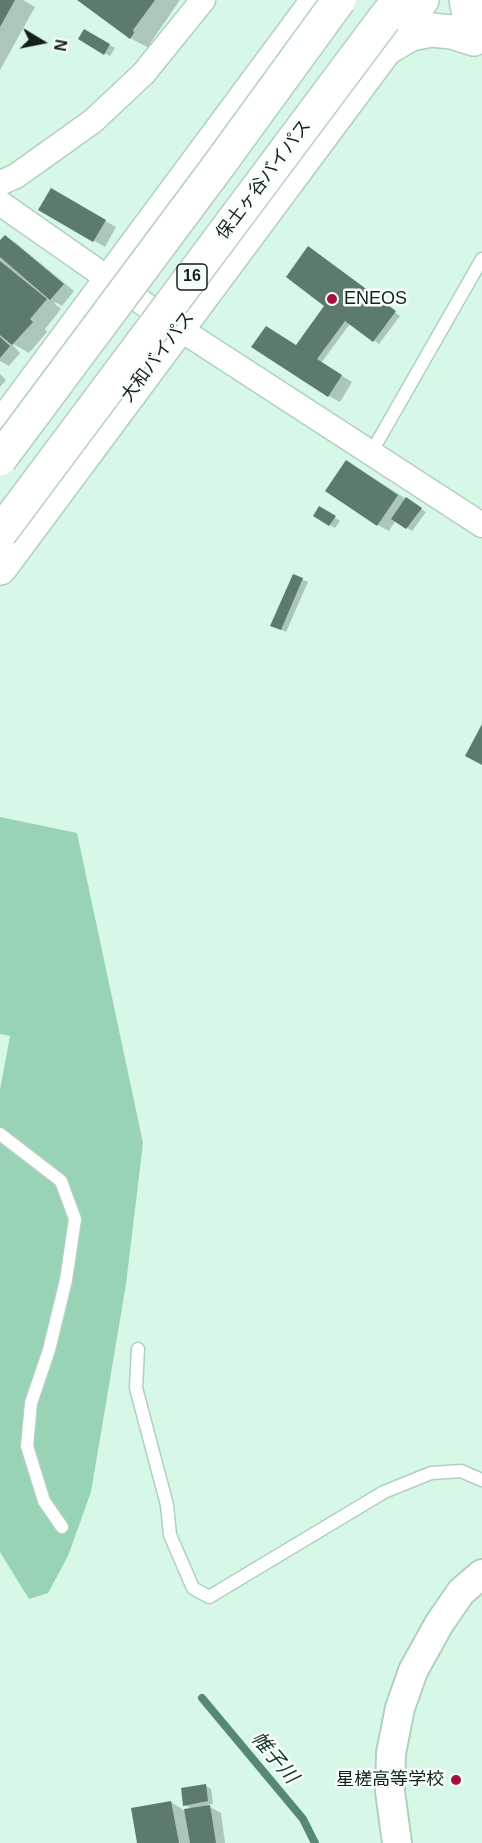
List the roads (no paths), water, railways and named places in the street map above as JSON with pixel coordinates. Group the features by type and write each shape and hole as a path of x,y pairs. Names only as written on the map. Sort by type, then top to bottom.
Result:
{"highway":[{"path":"0,429 318,0"},
{"name":"16","path":"0,459 206,184 339,0"},
{"name":"大和バイパス","path":"0,568 180,329 392,17 422,0"},
{"path":"466,0 478,44"},
{"path":"392,17 411,34 431,30 452,32 478,44"},
{"name":"保土ヶ谷バイパス","path":"0,533 392,17"}],"street":[{"path":"0,183 16,176 93,121 144,73 203,0"},
{"path":"0,203 180,329 482,525"},
{"path":"397,1843 390,1791 391,1753 400,1708 413,1671 439,1624 461,1592 482,1574"}],"lane":[{"path":"371,453 482,259"},
{"path":"0,1134 61,1181 75,1219 66,1280 49,1350 31,1402 27,1446 44,1501 62,1527"},
{"path":"138,1349 136,1388 167,1505 170,1535 193,1588 208,1597 384,1492 431,1473 461,1471 482,1480"}],"waterway":[{"name":"帷子川","path":"202,1698 303,1819 315,1843"}],"place":[{"name":"ENEOS","path":"332,299"},
{"name":"星槎高等学校","path":"456,1780"}]}
